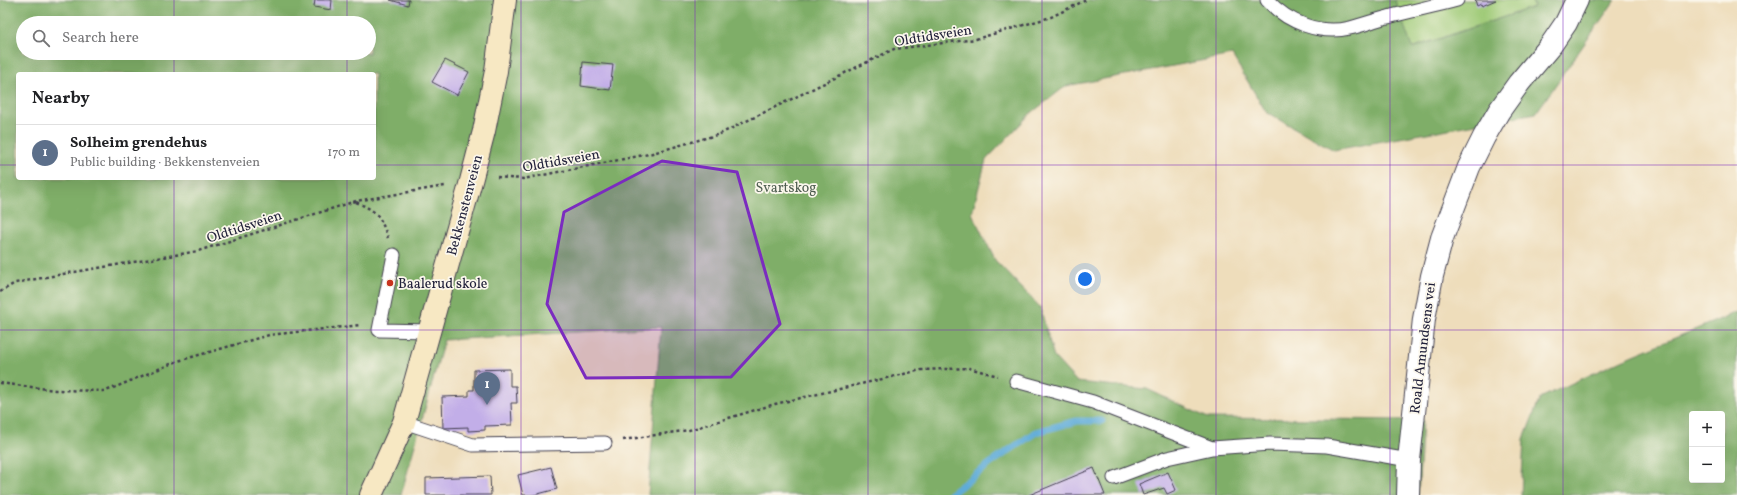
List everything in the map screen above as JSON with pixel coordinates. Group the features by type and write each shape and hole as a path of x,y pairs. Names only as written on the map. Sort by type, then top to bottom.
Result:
{"main road":[{"name":"Bekkenstenveien","path":"372,495 404,422 471,181 484,131 496,71 505,0"}],"street":[{"name":"Roald Amundsens vei","path":"1408,495 1409,460 1424,319 1430,283 1442,238 1454,202 1469,167 1499,111 1519,83 1551,45 1566,23 1577,0"}],"lane":[{"path":"1267,0 1276,10 1304,25 1324,30 1350,28 1389,16 1457,0"},
{"path":"394,255 379,330 430,331"},
{"path":"1016,381 1093,402 1212,448"},
{"path":"404,422 474,445 605,443"},
{"path":"1114,478 1167,458 1212,448 1270,444 1327,446 1409,460"}],"path":[{"name":"Oldtidsveien","path":"0,292 15,283 198,251 356,201 494,177 524,179 649,154 720,134 894,49 976,39 1051,17 1086,0"},
{"path":"356,201 372,209 380,217 394,255"},
{"path":"0,383 55,390 106,391 178,361 269,335 360,324 379,330"},
{"path":"605,443 689,430 775,404 921,370 969,368 1016,381"}],"highlighted area":[{"path":"662,161 737,172 780,324 731,377 586,378 547,304 564,212"}],"green space":[{"name":"Svartskog","path":"0,0 1395,0 1412,48 1534,7 1532,0 1615,0 1536,113 1334,150 1266,112 1232,55 1066,86 1030,114 986,160 972,213 995,260 1040,307 1054,357 1077,382 1147,389 1208,418 1423,420 1418,495 648,495 661,327 444,340 401,495 0,495"},
{"path":"1395,0 1532,0 1534,7 1411,48"},
{"path":"1737,312 1737,495 1521,495 1524,439 1540,398 1622,360"}],"building":[{"path":"315,0 332,0 331,10 314,7"},
{"path":"390,0 409,0 408,5"},
{"path":"1475,0 1496,0 1482,6 1481,4 1477,6"},
{"path":"445,60 469,72 457,95 432,82"},
{"path":"583,62 613,65 610,90 581,86"},
{"path":"510,369 510,386 516,386 517,403 511,403 512,425 485,426 485,430 468,431 468,427 443,428 442,397 469,396 469,390 474,390 474,370"},
{"path":"551,467 557,489 534,495 523,495 518,475"},
{"path":"1094,468 1105,495 1029,495"},
{"path":"1168,472 1176,490 1167,494 1164,488 1143,495 1139,484"},
{"path":"490,476 491,495 426,495 426,478"}],"waterway":[{"path":"949,495 995,460 1036,432 1077,421 1102,421"}],"place":[{"name":"Baalerud skole","path":"390,283"},
{"name":"Solheim grendehus","path":"487,405"}]}
